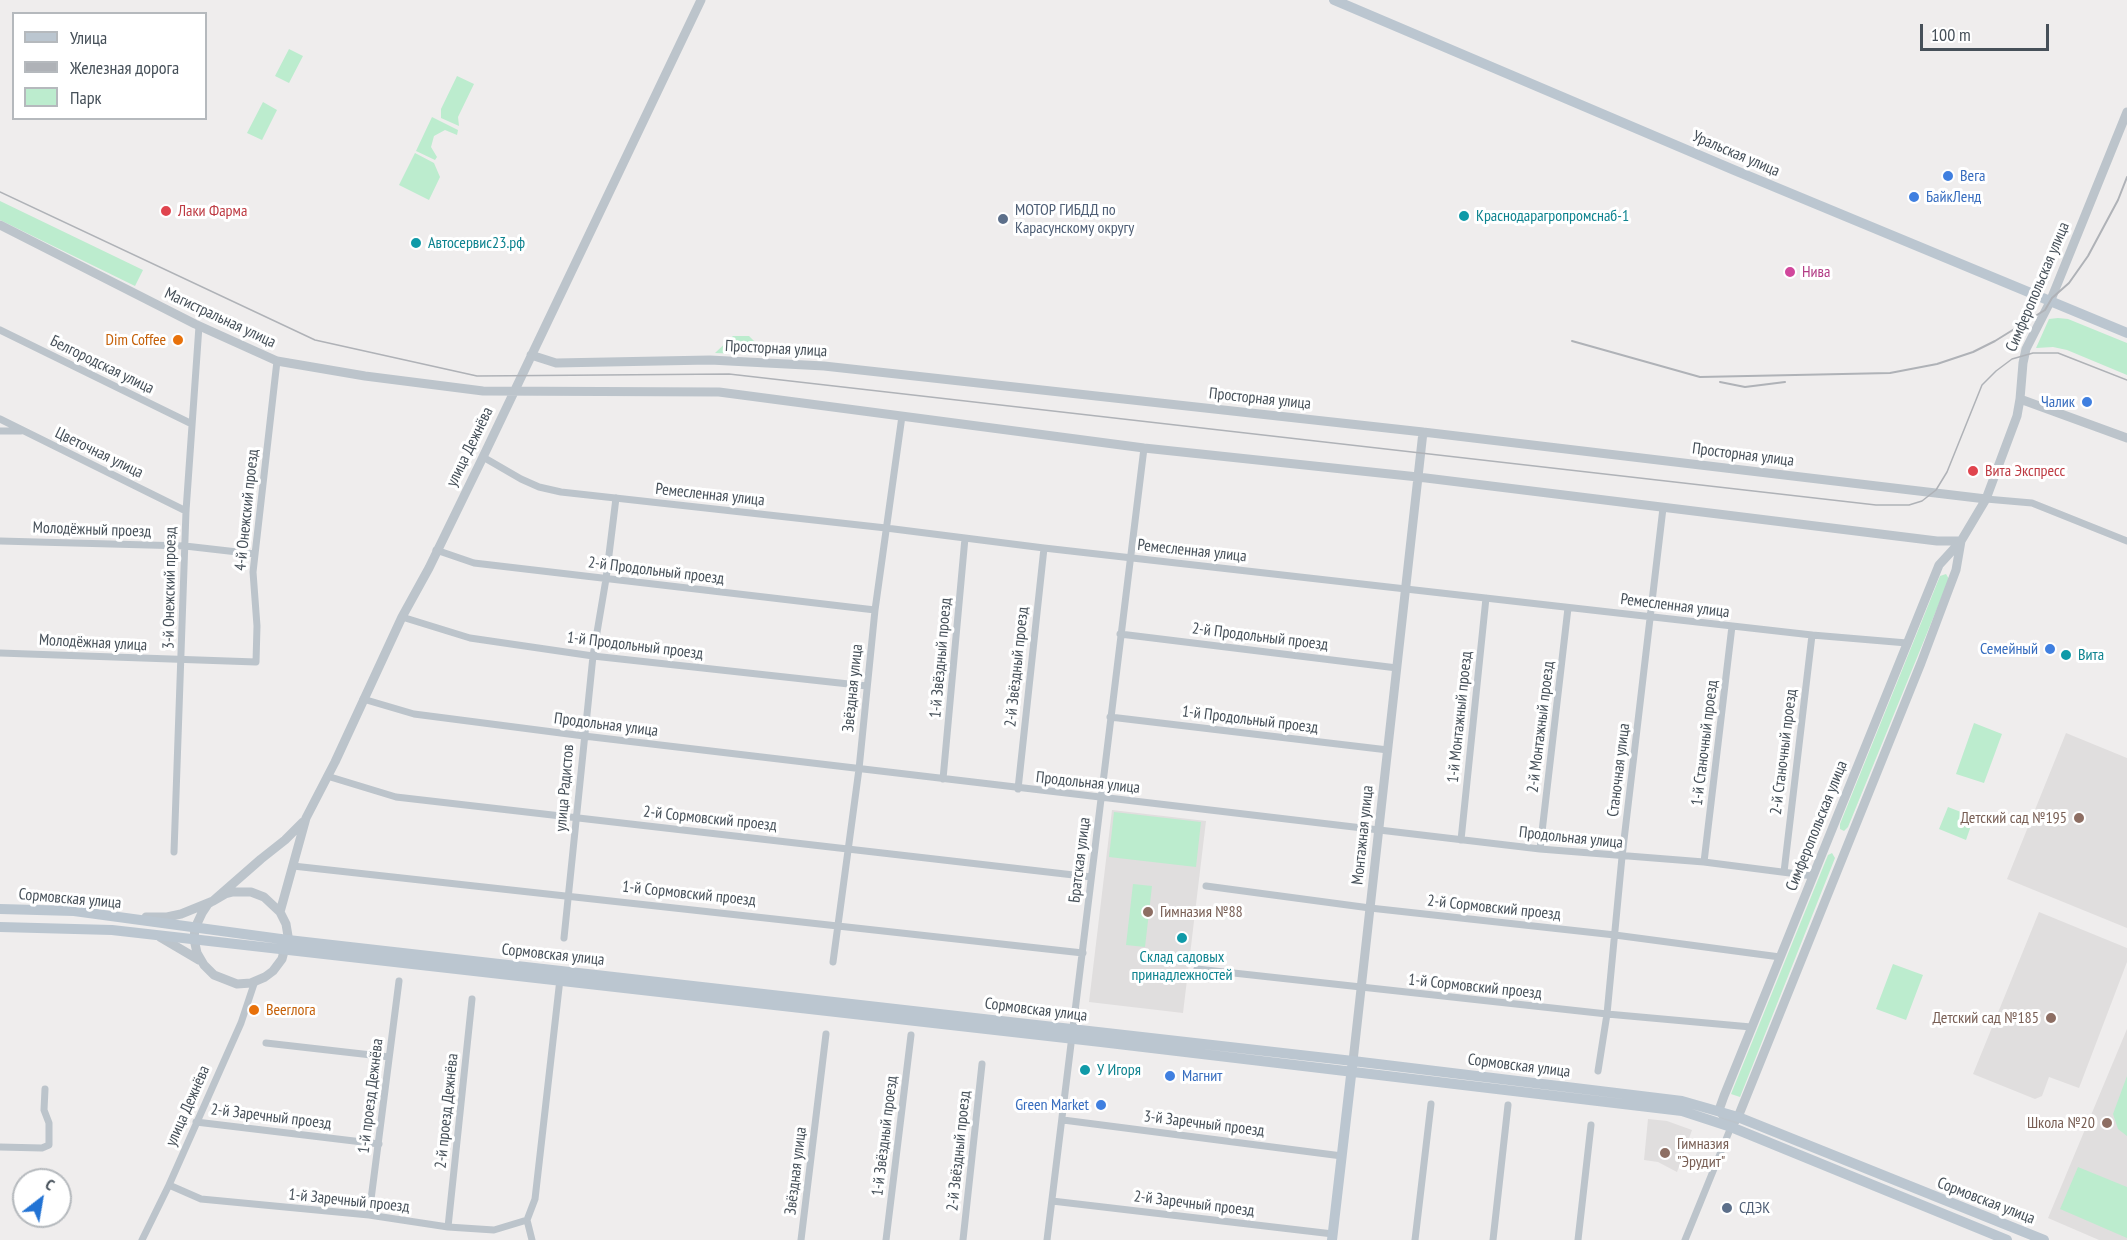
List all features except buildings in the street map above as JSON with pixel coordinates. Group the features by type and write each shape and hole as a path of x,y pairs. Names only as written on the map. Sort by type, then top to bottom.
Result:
{"main road":[{"name":"Уральская улица","path":"1334,0 2127,331"},
{"name":"Уральская улица","path":"1342,0 2051,300"},
{"name":"Сормовская улица","path":"0,909 86,912 195,934 287,945 1352,1066 1682,1101 1738,1117 2044,1240"},
{"name":"Сормовская улица","path":"0,927 85,928 155,934 195,934"},
{"name":"Сормовская улица","path":"1352,1066 1682,1111 1731,1127 2007,1240"},
{"name":"Монтажная улица","path":"1333,1237 1352,1066"}],"street":[{"name":"улица Дежнёва","path":"280,912 306,818 402,617 429,568 483,457 701,0"},
{"name":"Симферопольская улица","path":"1719,1110 1939,565 1961,541 1986,500 2017,416 2026,349 2051,300 2127,112"},
{"name":"Магистральная улица","path":"0,225 199,326 277,361 447,387 483,391 515,390"},
{"name":"3-й Онежский проезд","path":"174,852 186,511 199,326"},
{"name":"Белгородская улица","path":"0,330 192,424"},
{"name":"Просторная улица","path":"531,355 556,363 710,360 824,366 1423,432 1986,500"},
{"name":"4-й Онежский проезд","path":"256,662 257,626 253,572 277,361"},
{"path":"515,390 719,392 1144,448 1418,477 1937,541 1961,541"},
{"path":"2020,399 2127,438"},
{"name":"Звёздная улица","path":"833,962 859,769 875,610 902,416"},
{"name":"Цветочная улица","path":"0,419 186,511"},
{"path":"0,431 25,431"},
{"name":"Монтажная улица","path":"1352,1066 1423,432"},
{"name":"Братская улица","path":"1047,1240 1144,448"},
{"name":"Ремесленная улица","path":"483,457 521,479 539,487 561,492 1568,608 1907,643"},
{"name":"улица Радистов","path":"564,938 593,656 616,498"},
{"path":"1986,500 2032,503 2127,541"},
{"name":"Станочная улица","path":"1598,1071 1607,1014 1622,857 1664,508"},
{"name":"1-й Звёздный проезд","path":"943,780 965,538"},
{"name":"Молодёжный проезд","path":"0,541 185,546 255,554"},
{"name":"Симферопольская улица","path":"1685,1240 1731,1127 1738,1117 1917,672 1956,570 1961,541"},
{"name":"2-й Звёздный проезд","path":"1018,789 1044,548"},
{"name":"2-й Продольный проезд","path":"436,550 474,563 875,610"},
{"name":"1-й Монтажный проезд","path":"1461,840 1486,598"},
{"name":"2-й Монтажный проезд","path":"1540,849 1568,608"},
{"name":"1-й Продольный проезд","path":"402,617 470,638 593,656 867,686"},
{"name":"1-й Станочный проезд","path":"1704,862 1732,626"},
{"name":"2-й Продольный проезд","path":"1120,634 1397,668"},
{"name":"2-й Станочный проезд","path":"1784,872 1812,635"},
{"name":"Молодёжная улица","path":"0,652 182,661 256,662"},
{"name":"Продольная улица","path":"363,699 414,714 943,780 1540,849 1704,862 1813,876"},
{"name":"1-й Продольный проезд","path":"1110,717 1388,750"},
{"name":"2-й Сормовский проезд","path":"327,776 396,797 1091,877"},
{"path":"201,962 197,953 195,934 201,913 296,830 306,818"},
{"path":"1827,841 1846,848"},
{"name":"1-й Сормовский проезд","path":"293,866 838,924 1083,953"},
{"name":"2-й Сормовский проезд","path":"1206,886 1780,957"},
{"path":"115,917 167,917 181,914 229,893 251,892 268,900 280,912 286,924 287,945 282,959 273,971 255,981 237,984 223,980 177,945 155,934"},
{"path":"85,928 86,912"},
{"name":"1-й Сормовский проезд","path":"1197,969 1607,1014 1751,1027"},
{"path":"532,1240 527,1220 535,1199 560,975"},
{"name":"улица Дежнёва","path":"142,1240 241,1023 255,981"},
{"name":"1-й проезд Дежнёва","path":"369,1215 399,981"},
{"name":"2-й проезд Дежнёва","path":"448,1227 472,999"},
{"name":"Звёздная улица","path":"801,1240 826,1034"},
{"name":"1-й Звёздный проезд","path":"886,1240 911,1035"},
{"path":"266,1043 389,1057"},
{"name":"2-й Звёздный проезд","path":"963,1240 982,1064"},
{"path":"0,1147 42,1148 49,1145 49,1123 44,1110 45,1089"},
{"path":"1415,1240 1431,1104"},
{"path":"1493,1240 1508,1105"},
{"path":"1719,1110 1731,1127"},
{"name":"3-й Заречный проезд","path":"1062,1120 1342,1155"},
{"name":"2-й Заречный проезд","path":"196,1122 379,1144"},
{"path":"1578,1240 1591,1125"},
{"name":"1-й Заречный проезд","path":"169,1185 201,1199 369,1215 448,1227 494,1230 527,1220"},
{"name":"2-й Заречный проезд","path":"1052,1201 1333,1237"}],"shaded area":[{"name":"Детский сад №195","path":"2066,733 2127,758 2127,928 2007,879"},
{"name":"Гимназия №88","path":"1112,810 1206,821 1183,1013 1089,1002"},
{"name":"Детский сад №185","path":"2039,912 2127,948 2127,962 2079,1088 2049,1077 2042,1096 2035,1099 1973,1074"},
{"name":"Школа №20","path":"2127,1029 2127,1240 2099,1240 2048,1218"},
{"name":"Гимназия \"Эрудит\"","path":"1648,1119 1667,1121 1692,1130 1677,1172 1658,1162 1644,1160"}],"green space":[{"path":"289,49 303,56 289,83 275,76"},
{"path":"457,76 474,84 458,117 459,126 441,118 441,109"},
{"path":"263,102 277,110 262,140 247,133"},
{"path":"432,117 458,130 457,135 445,130 434,136 431,147 437,157 435,160 416,151"},
{"path":"415,153 434,163 440,177 429,200 399,185"},
{"path":"0,201 143,270 135,286 0,220"},
{"path":"2049,319 2068,319 2127,343 2127,375 2067,350 2053,347 2036,348"},
{"path":"733,336 749,336 768,355 715,353"},
{"path":"1946,574 1949,579 1848,827 1844,831 1840,829 1840,824 1940,576"},
{"path":"1974,723 2002,734 1984,783 1956,774"},
{"path":"1948,807 1974,817 1966,840 1939,829"},
{"path":"1114,812 1201,822 1196,867 1109,857"},
{"path":"1832,853 1835,858 1740,1097 1731,1094 1828,855"},
{"path":"1133,884 1152,886 1145,947 1126,945"},
{"path":"1893,964 1923,975 1906,1020 1876,1009"},
{"path":"2127,1076 2127,1136 2118,1129 2113,1114"},
{"path":"2078,1167 2127,1187 2127,1238 2060,1209"}],"tram line":[{"path":"0,192 315,340 477,376 729,374 1876,505 1909,505 1922,501 1936,490 1947,472 1982,385 2012,359 2033,353 2058,353 2127,380"}],"railway":[{"path":"1572,341 1700,377 1890,373 1937,364 1973,352 2045,310 2052,298 2069,283 2088,256 2118,200 2127,177"},
{"path":"1720,382 1745,387 1785,382"}],"place":[{"name":"Вега","path":"1948,176"},
{"name":"БайкЛенд","path":"1914,197"},
{"name":"Лаки Фарма","path":"166,211"},
{"name":"Краснодарагропромснаб-1","path":"1464,216"},
{"name":"МОТОР ГИБДД по Карасунскому округу","path":"1003,219"},
{"name":"Автосервис23.рф","path":"416,243"},
{"name":"Нива","path":"1790,272"},
{"name":"Dim Coffee","path":"178,340"},
{"name":"Чалик","path":"2087,402"},
{"name":"Вита Экспресс","path":"1973,471"},
{"name":"Семейный","path":"2050,649"},
{"name":"Вита","path":"2066,655"},
{"name":"Детский сад №195","path":"2079,818"},
{"name":"Гимназия №88","path":"1148,912"},
{"name":"Склад садовых принадлежностей","path":"1182,938"},
{"name":"Beerлога","path":"254,1010"},
{"name":"Детский сад №185","path":"2051,1018"},
{"name":"У Игоря","path":"1085,1070"},
{"name":"Магнит","path":"1170,1076"},
{"name":"Green Market","path":"1101,1105"},
{"name":"Школа №20","path":"2107,1123"},
{"name":"Гимназия \"Эрудит\"","path":"1665,1153"},
{"name":"СДЭК","path":"1727,1208"}]}
